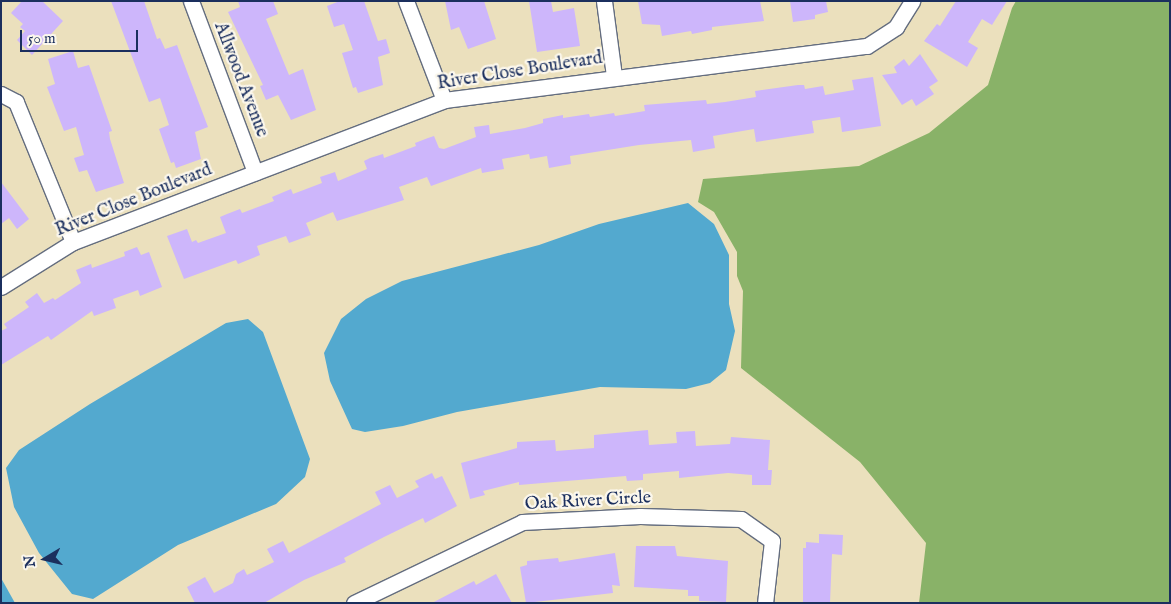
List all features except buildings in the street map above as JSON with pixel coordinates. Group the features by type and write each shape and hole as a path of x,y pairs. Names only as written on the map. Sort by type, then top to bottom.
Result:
{"street":[{"name":"Allwood Avenue","path":"191,1 255,172"},
{"path":"406,1 444,100"},
{"path":"604,1 614,76"},
{"name":"River Close Boulevard","path":"1,287 73,242 444,100 614,76 867,46 896,27 912,1"},
{"path":"1,94 16,102 73,242"},
{"name":"Oak River Circle","path":"354,603 522,522 640,516 742,519 772,541 765,603"}],"green space":[{"path":"1016,1 1170,1 1170,603 919,603 926,543 860,462 741,368 743,291 737,276 737,252 714,212 698,202 703,179 859,166 929,133 988,85 1012,8"}],"water":[{"path":"688,203 714,224 729,255 729,304 735,331 726,370 710,383 686,389 600,387 457,412 403,426 365,432 352,429 330,381 324,353 341,319 366,299 402,281 539,245 599,224"},
{"path":"248,319 263,332 310,459 305,477 276,504 178,545 93,599 72,594 39,553 14,507 6,468 19,450 90,404 226,323"},
{"path":"1,578 15,603 1,603"}]}
